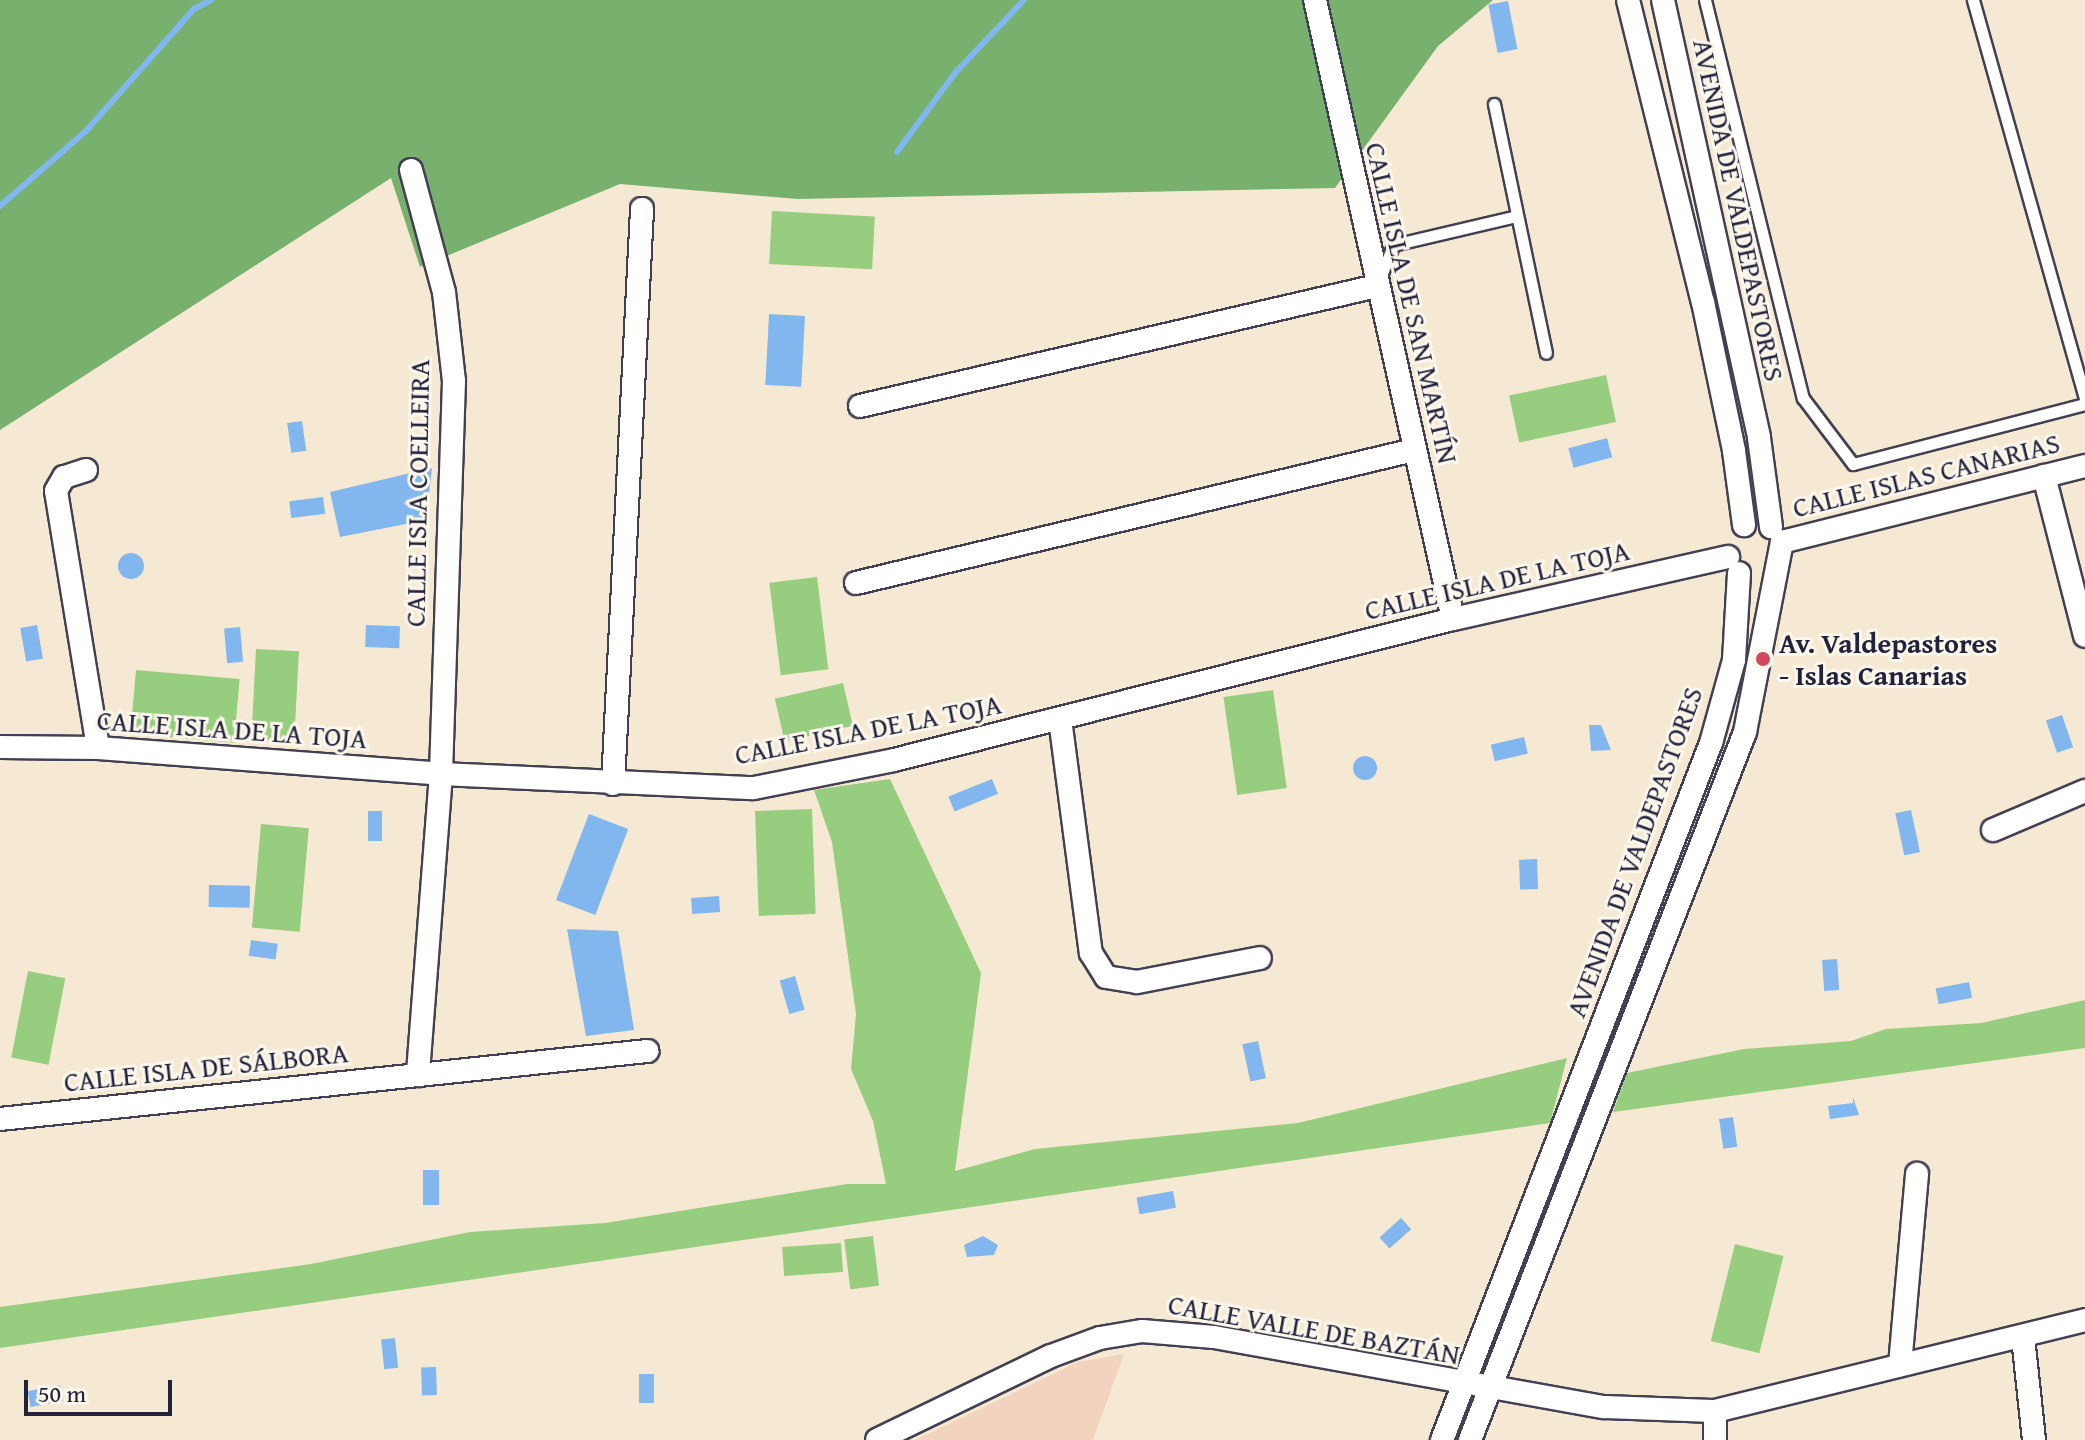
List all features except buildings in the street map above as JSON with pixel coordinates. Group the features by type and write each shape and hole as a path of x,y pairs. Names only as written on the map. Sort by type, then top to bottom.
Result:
{"street":[{"name":"CALLE ISLA DE SAN MARTÍN","path":"1315,0 1453,619"},
{"name":"AVENIDA DE VALDEPASTORES","path":"1628,0 1703,302 1734,451 1744,525"},
{"name":"AVENIDA DE VALDEPASTORES","path":"1663,0 1759,438 1777,534 1776,570"},
{"name":"CALLE ISLA COELLEIRA","path":"411,170 444,292 454,381 441,774"},
{"path":"613,784 642,209"},
{"path":"860,406 1377,286"},
{"path":"856,583 1414,450"},
{"name":"CALLE ISLAS CANARIAS","path":"1744,525 1777,534 2085,466"},
{"path":"86,470 64,477 56,491 98,748"},
{"path":"2044,476 2085,636"},
{"path":"1734,565 1744,525"},
{"name":"AVENIDA DE VALDEPASTORES","path":"1442,1440 1711,743 1734,660 1734,565"},
{"name":"CALLE ISLA DE LA TOJA","path":"0,747 98,748 441,774 754,788 1060,719 1453,619 1734,565 1758,579 1776,570"},
{"path":"1470,1440 1613,1081 1745,732 1776,570"},
{"path":"1060,719 1091,953 1106,977 1137,982 1260,958"},
{"path":"418,1075 441,774"},
{"path":"1993,830 2085,791"},
{"name":"CALLE ISLA DE SÁLBORA","path":"0,1119 647,1051"},
{"path":"1900,1365 1917,1174"},
{"name":"CALLE VALLE DE BAZTÁN","path":"877,1440 1051,1356 1100,1338 1142,1331 1214,1337 1464,1386 1605,1407 1715,1411 2085,1320"},
{"path":"2023,1337 2034,1440"},
{"path":"1715,1411 1715,1440"}],"lane":[{"path":"1705,0 1803,398 1853,464 2085,401 1973,0"},
{"path":"1494,104 1546,353"},
{"path":"1377,286 1393,245 1517,216"}],"shaded area":[{"path":"1124,1354 1093,1440 915,1440 1078,1362"}],"green space":[{"path":"0,0 1493,0 1438,46 1335,188 798,199 620,184 420,267 391,178 0,430"},
{"path":"772,211 875,216 872,269 769,264"},
{"path":"1606,375 1616,422 1519,443 1509,396"},
{"path":"817,577 828,669 781,675 769,583"},
{"path":"256,649 299,651 294,741 251,739"},
{"path":"136,670 240,679 234,743 130,734"},
{"path":"843,683 853,726 785,742 775,699"},
{"path":"1273,690 1287,788 1237,795 1223,697"},
{"path":"890,779 981,973 955,1171 1035,1149 1298,1123 1567,1058 1550,1123 0,1348 0,1307 311,1264 470,1232 605,1223 847,1184 886,1184 873,1121 851,1069 856,1014 832,842 814,790"},
{"path":"812,809 816,914 759,916 755,811"},
{"path":"261,824 309,828 300,932 252,928"},
{"path":"28,971 65,978 49,1065 11,1057"},
{"path":"2085,1000 2085,1048 1613,1112 1627,1073 1744,1049 1851,1041 1886,1029 1981,1023"},
{"path":"873,1236 879,1286 850,1289 844,1240"},
{"path":"841,1243 843,1272 784,1276 782,1247"},
{"path":"1735,1244 1784,1256 1759,1353 1711,1341"}],"water":[{"path":"1508,1 1517,49 1498,53 1488,5"},
{"path":"769,314 805,316 801,387 765,385"},
{"path":"302,421 306,451 291,453 287,423"},
{"path":"1607,438 1612,457 1574,468 1568,448"},
{"path":"432,468 426,520 340,537 330,492"},
{"path":"323,497 325,514 291,518 289,501"},
{"path":"131,553 140,557 144,566 140,575 131,579 122,575 118,566 122,557"},
{"path":"37,625 43,658 26,661 20,628"},
{"path":"366,625 400,626 399,648 365,647"},
{"path":"240,627 243,662 227,663 224,628"},
{"path":"2062,715 2073,747 2057,753 2046,721"},
{"path":"1589,725 1601,725 1611,750 1591,751"},
{"path":"1524,737 1528,754 1495,761 1491,745"},
{"path":"1365,756 1373,760 1377,768 1373,776 1365,780 1357,776 1353,768 1357,760"},
{"path":"992,779 998,794 954,811 948,797"},
{"path":"1911,810 1920,852 1904,855 1895,813"},
{"path":"368,811 382,811 382,841 368,841"},
{"path":"589,814 628,829 595,915 556,900"},
{"path":"1537,859 1538,889 1520,890 1519,860"},
{"path":"209,885 250,886 250,908 209,907"},
{"path":"719,896 720,912 692,914 691,898"},
{"path":"567,929 618,931 634,1030 586,1036"},
{"path":"251,940 278,944 276,960 249,956"},
{"path":"1837,959 1839,990 1824,991 1822,960"},
{"path":"795,976 805,1010 789,1014 780,980"},
{"path":"1969,982 1972,998 1939,1004 1936,988"},
{"path":"1258,1041 1266,1078 1250,1081 1242,1044"},
{"path":"1853,1097 1859,1115 1830,1119 1828,1106 1853,1103"},
{"path":"1733,1117 1737,1147 1723,1149 1719,1119"},
{"path":"423,1170 439,1170 439,1205 423,1205"},
{"path":"1173,1191 1176,1208 1140,1214 1137,1197"},
{"path":"1401,1218 1411,1229 1389,1249 1379,1237"},
{"path":"983,1236 998,1245 994,1255 967,1257 964,1245"},
{"path":"395,1338 398,1368 384,1369 381,1339"},
{"path":"436,1367 437,1395 422,1396 421,1368"},
{"path":"639,1374 654,1374 654,1403 639,1403"},
{"path":"60,1385 63,1401 31,1407 28,1391"}],"waterway":[{"path":"0,206 86,131 194,9 211,0"},
{"path":"897,152 955,73 1024,0"}],"place":[{"name":"Av. Valdepastores - Islas Canarias","path":"1763,659"}]}
